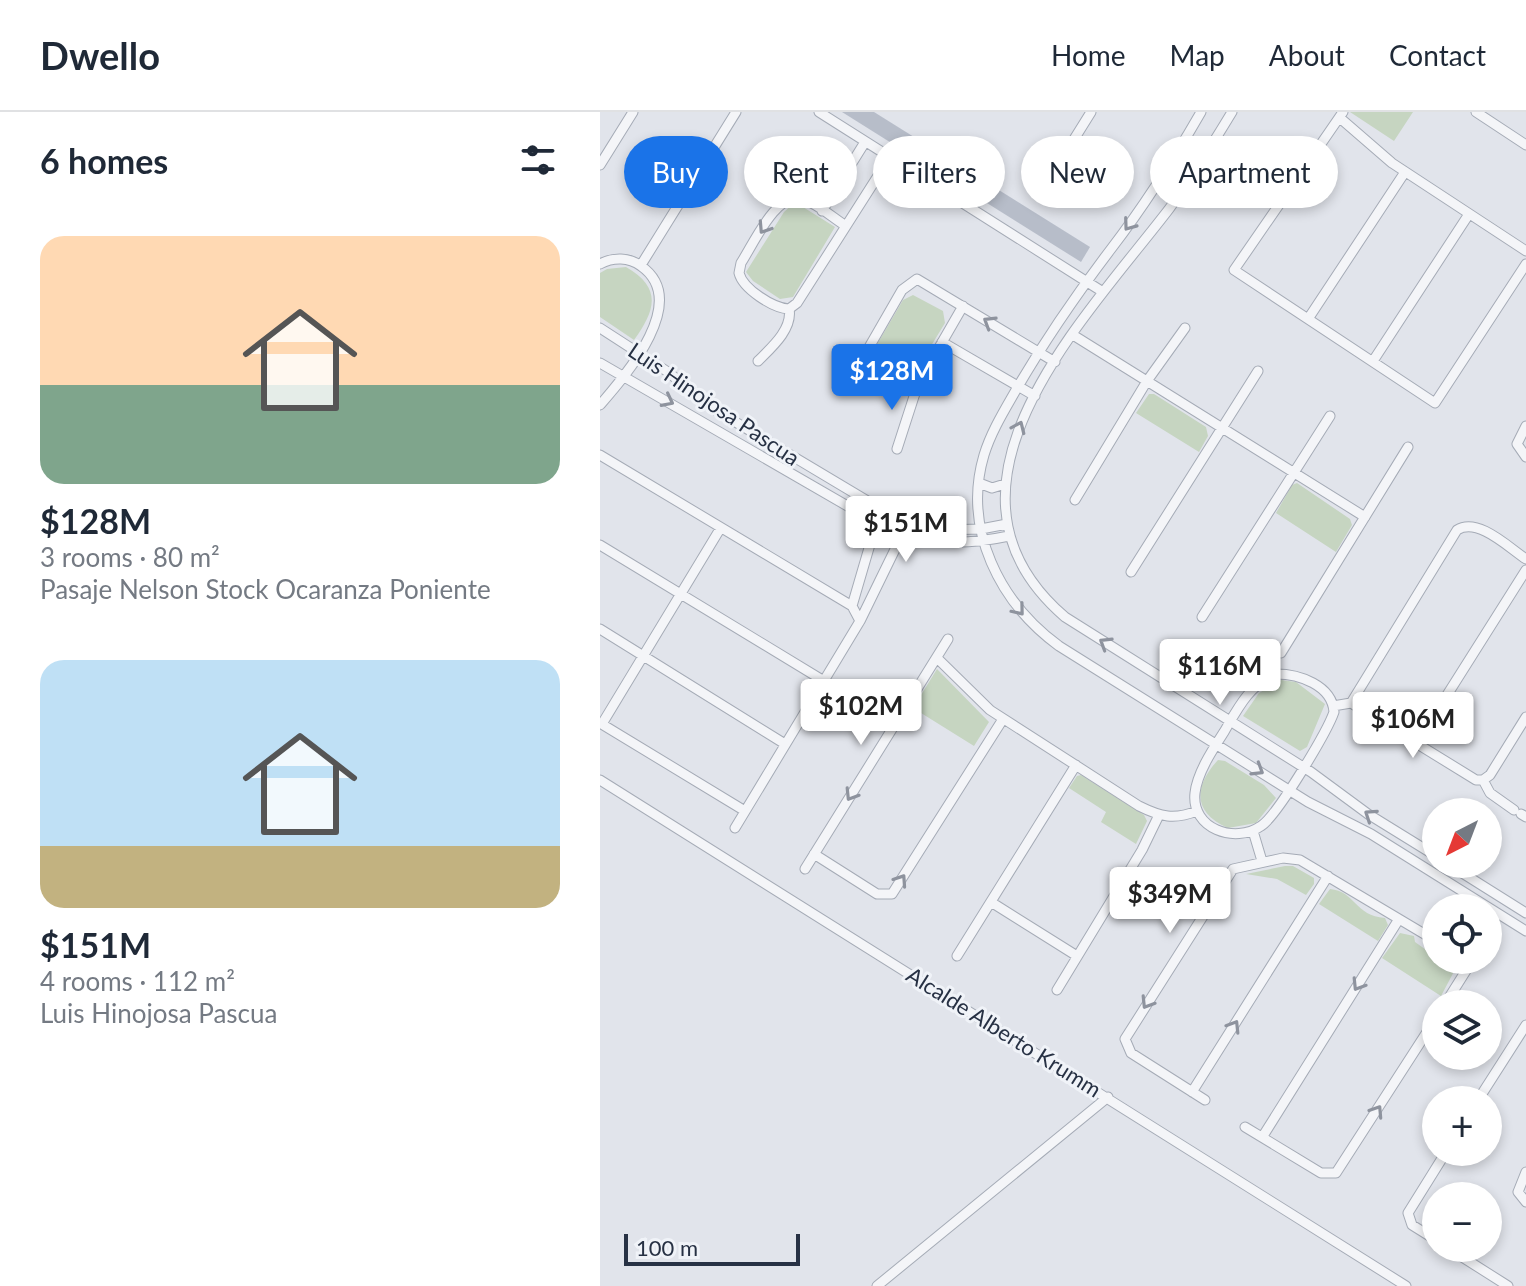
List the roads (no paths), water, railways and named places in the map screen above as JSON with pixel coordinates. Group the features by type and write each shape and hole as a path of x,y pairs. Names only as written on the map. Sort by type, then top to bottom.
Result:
{"street":[{"path":"600,165 633,112"},
{"path":"641,265 736,112"},
{"path":"819,112 873,147"},
{"path":"1076,136 1091,112"},
{"path":"1201,112 1137,214 1085,281 1038,352 993,432 979,483 984,541 1004,589 1032,625 1059,646 1325,812 1371,834 1526,931"},
{"path":"1232,112 1188,182 1103,292 1035,396 1014,437 1005,484 1009,536 1026,575 1065,617 1302,767 1422,847"},
{"path":"1476,112 1526,145"},
{"path":"1526,251 1405,172 1342,115 1234,270 1435,403 1526,264"},
{"path":"822,211 865,142"},
{"path":"1308,319 1405,172"},
{"path":"846,226 800,198 783,201 739,268 739,278 744,285 779,308 789,309 797,303 873,184"},
{"path":"970,208 1103,292"},
{"path":"1373,361 1469,214"},
{"path":"600,264 617,259 641,265 653,279 660,305 658,320 639,353 600,405"},
{"path":"844,390 847,380 864,361 865,351 902,290 912,280 921,280 1055,362"},
{"path":"897,449 918,384 963,306"},
{"path":"758,361 777,341 788,323 789,309"},
{"name":"Luis Hinojosa Pascua","path":"600,328 712,408 887,514 913,525 941,530 981,529 1007,524"},
{"path":"1075,500 1147,381 1185,328"},
{"path":"1073,335 1365,517"},
{"path":"942,342 1035,396"},
{"path":"864,361 874,372 896,385 906,387 918,384"},
{"name":"Luis Hinojosa Pascua","path":"600,363 876,524 902,535 940,542 984,541 1009,536"},
{"path":"1131,572 1258,371"},
{"path":"1202,617 1330,416"},
{"path":"1526,426 1518,438 1517,447 1526,457"},
{"path":"1281,653 1408,447"},
{"path":"600,455 852,606 860,621"},
{"path":"979,483 992,488 1005,484"},
{"path":"852,606 876,524"},
{"path":"1351,703 1457,530 1465,526 1477,528 1526,559"},
{"path":"720,529 601,723 745,811"},
{"path":"735,828 860,621 902,535"},
{"path":"600,545 824,681"},
{"path":"1442,703 1526,570"},
{"path":"600,629 785,744"},
{"path":"805,869 948,639"},
{"path":"937,658 972,695 1003,719 1159,815 1180,817 1197,811"},
{"path":"1276,674 1302,677 1322,690 1333,706 1331,720 1268,821 1253,831 1236,835 1211,826 1197,811 1196,788 1216,745 1247,693 1276,674"},
{"path":"1333,706 1351,703 1476,780 1490,775 1526,717"},
{"path":"814,854 877,894 892,894 1003,719"},
{"path":"957,956 1076,765"},
{"name":"Alcalde Alberto Krumm","path":"600,780 1406,1286"},
{"path":"1483,780 1490,793 1520,814"},
{"path":"1057,990 1142,850 1159,815"},
{"path":"1253,831 1262,861"},
{"path":"1205,1100 1131,1053 1125,1039 1229,873 1262,861 1294,859 1422,933"},
{"path":"1192,1092 1328,876"},
{"path":"1470,878 1526,913"},
{"path":"991,902 1077,956"},
{"path":"1263,1136 1399,919"},
{"path":"1487,1086 1526,1025"},
{"path":"1245,1127 1321,1173 1336,1173 1422,1040"},
{"path":"877,1286 1108,1097"},
{"path":"1526,1172 1518,1187 1519,1195 1526,1202"},
{"path":"1422,1191 1408,1213 1412,1225 1422,1231"},
{"path":"1470,1262 1508,1286"}]}
